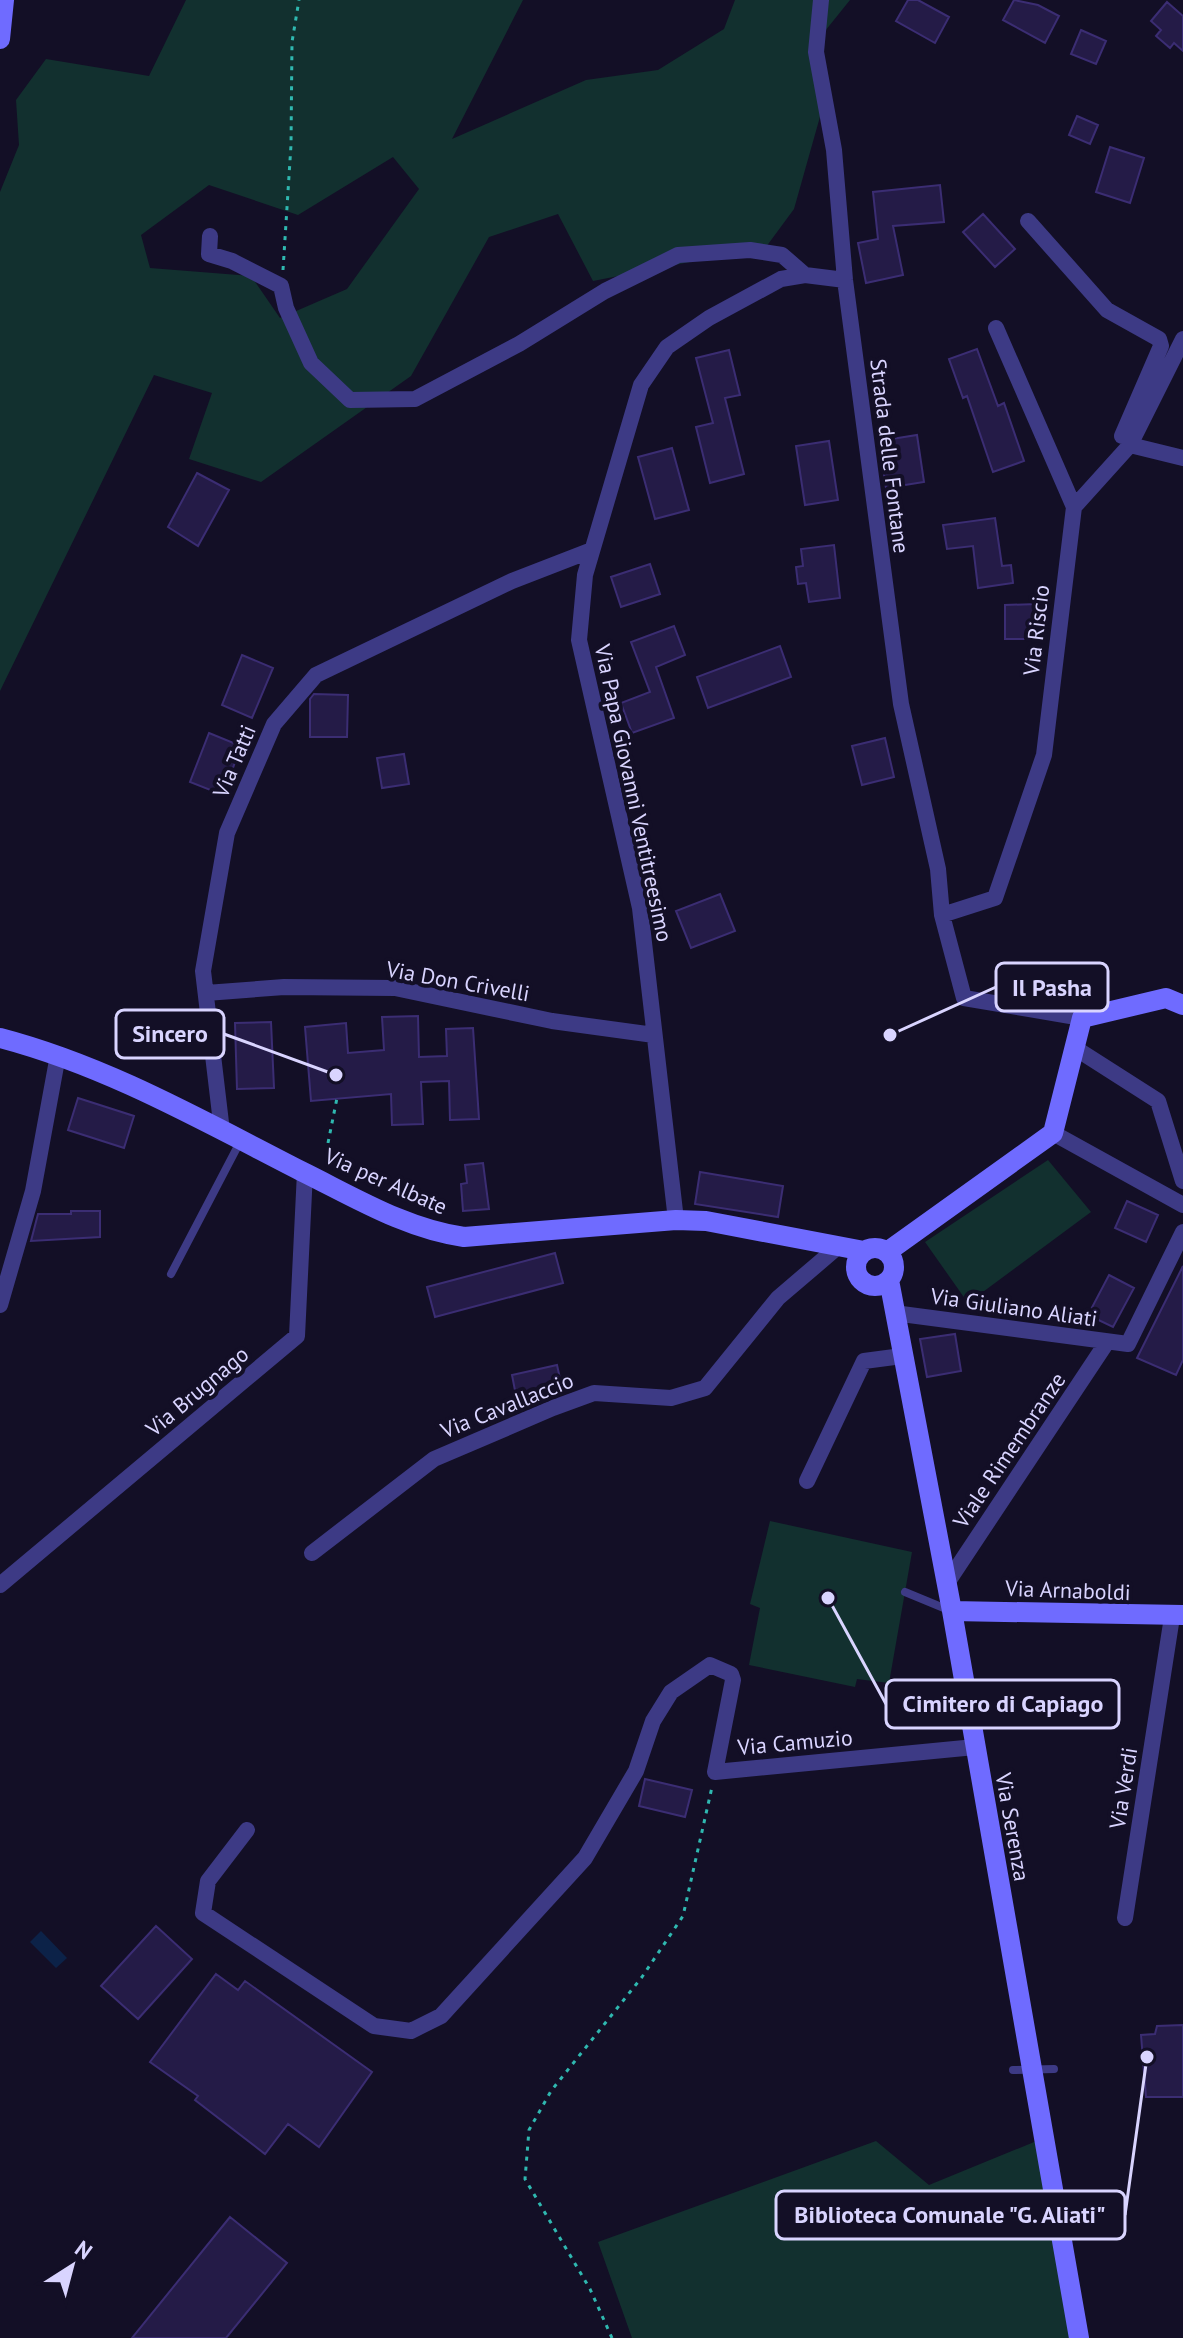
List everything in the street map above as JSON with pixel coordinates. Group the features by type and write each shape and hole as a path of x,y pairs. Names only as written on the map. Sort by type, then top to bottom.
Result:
{"street":[{"path":"0,39 4,0"},
{"name":"Strada delle Fontane","path":"821,0 816,52 834,150 845,280 901,704 938,869 942,915 964,998 1082,1018"},
{"path":"1028,221 1107,310 1159,339 1161,346 1128,425 1099,480"},
{"path":"210,236 209,254 232,261 281,286 286,308 311,363 350,400 415,399 519,344 605,291 678,255 750,250 782,255 805,275"},
{"name":"Via Papa Giovanni Ventitreesimo","path":"676,1220 640,908 579,640 585,575 641,385 667,347 781,279 805,275 845,280"},
{"path":"996,328 1074,507 1130,445 1183,339"},
{"path":"1130,445 1183,458"},
{"name":"Via Riscio","path":"942,915 995,898 1044,755 1074,507"},
{"name":"Via Tatti","path":"222,1131 203,971 227,833 274,724 316,675 512,581 592,550"},
{"name":"Via Don Crivelli","path":"206,993 284,987 395,988 552,1021 654,1035"},
{"path":"887,1252 1053,1133 1082,1018 1166,998 1183,1005"},
{"name":"Via per Albate","path":"0,1038 58,1055 134,1087 415,1226 449,1235 542,1232 676,1220 706,1221 830,1248 860,1259"},
{"path":"1075,1048 1158,1101 1183,1181"},
{"path":"0,1305 33,1191 58,1055"},
{"path":"1053,1133 1183,1205"},
{"name":"Via Brugnago","path":"0,1585 297,1336 305,1172"},
{"name":"Via Giuliano Aliati","path":"895,1319 1128,1344 1183,1232"},
{"name":"Via Cavallaccio","path":"312,1553 434,1459 553,1408 594,1393 671,1398 705,1388 778,1298 830,1248"},
{"path":"877,1248 887,1252 894,1269 881,1284 860,1280 860,1259 877,1248"},
{"name":"Via Serenza","path":"881,1284 895,1319 947,1583 975,1747 1022,2069 1079,2338"},
{"name":"Viale Rimembranze","path":"947,1583 1107,1342"},
{"path":"807,1481 864,1361 902,1356"},
{"name":"Via Arnaboldi","path":"952,1611 1178,1616"},
{"name":"Via Verdi","path":"1125,1918 1178,1616"},
{"path":"247,1830 208,1881 203,1913 374,2026 411,2031 441,2016 585,1858 636,1771 653,1721 671,1692 710,1665 731,1674 733,1680 715,1772"},
{"name":"Via Camuzio","path":"715,1772 975,1747"}],"lane":[{"path":"171,1274 241,1140"},
{"path":"905,1592 952,1611"},
{"path":"1022,2069 1054,2069"}],"path":[{"path":"281,286 291,145 292,42 299,0"},
{"path":"328,1143 337,1098"},
{"path":"612,2338 590,2289 525,2179 529,2130 551,2091 642,1977 683,1916 715,1772"}],"green space":[{"path":"186,0 523,0 452,139 586,80 658,70 724,29 735,0 850,0 817,41 825,99 794,209 766,247 593,281 558,214 489,237 411,376 261,482 189,459 212,393 154,375 0,691 0,192 19,145 16,100 46,59 149,76","holes":["393,157 419,189 347,289 280,318 251,276 150,268 141,235 209,185 298,215"]},
{"path":"1048,1160 1091,1212 968,1303 925,1242"},
{"path":"770,1521 912,1552 889,1683 857,1679 855,1687 749,1665 760,1608 750,1604"},
{"path":"1039,2140 1072,2338 632,2338 598,2242 876,2141 929,2185"}],"water":[{"path":"41,1931 67,1958 56,1968 30,1942"}],"building":[{"path":"908,0 918,0 949,17 935,43 896,21"},
{"path":"1014,0 1038,5 1059,16 1045,43 1003,20"},
{"path":"1167,2 1183,16 1183,51 1174,43 1170,48 1156,36 1161,30 1151,21"},
{"path":"1081,30 1106,41 1096,64 1071,54"},
{"path":"1077,116 1098,125 1090,144 1069,135"},
{"path":"1110,147 1144,158 1130,203 1096,192"},
{"path":"940,185 944,222 893,226 903,275 866,283 858,243 878,239 873,192"},
{"path":"983,214 1015,249 995,267 963,232"},
{"path":"977,349 998,406 1004,403 1024,461 993,472 967,396 963,398 949,359"},
{"path":"729,350 740,395 725,398 744,474 710,483 696,427 713,423 696,358"},
{"path":"917,435 924,482 886,488 879,441"},
{"path":"829,441 838,500 805,505 796,446"},
{"path":"672,448 689,510 655,519 638,457"},
{"path":"197,473 229,490 198,546 168,527"},
{"path":"995,518 1002,566 1011,565 1013,583 978,588 973,546 947,549 943,525"},
{"path":"834,545 840,598 809,602 806,583 798,584 796,567 803,566 801,549"},
{"path":"650,564 660,594 621,607 611,577"},
{"path":"1037,604 1037,639 1005,639 1005,605"},
{"path":"674,626 685,655 656,667 674,718 632,733 621,703 650,692 631,642"},
{"path":"780,646 791,677 708,708 697,677"},
{"path":"242,655 273,668 252,718 222,705"},
{"path":"314,694 348,695 347,737 310,737 310,699"},
{"path":"209,733 241,746 223,795 190,782"},
{"path":"885,738 894,777 862,785 852,746"},
{"path":"404,754 409,784 382,788 377,758"},
{"path":"720,894 735,931 691,948 676,911"},
{"path":"418,1016 419,1057 447,1056 446,1029 473,1028 479,1119 450,1120 449,1081 421,1082 423,1124 392,1125 391,1094 311,1101 305,1027 346,1023 348,1053 384,1050 382,1017"},
{"path":"271,1022 274,1088 237,1089 235,1023"},
{"path":"78,1098 134,1116 124,1148 68,1130"},
{"path":"483,1163 489,1209 463,1211 461,1184 467,1183 465,1165"},
{"path":"700,1172 783,1186 778,1217 695,1204"},
{"path":"1127,1201 1158,1215 1146,1242 1115,1228"},
{"path":"71,1211 100,1211 100,1237 31,1241 38,1214 71,1214"},
{"path":"555,1253 563,1283 435,1317 427,1287"},
{"path":"1183,1266 1183,1360 1176,1375 1137,1358"},
{"path":"1109,1275 1134,1288 1113,1327 1088,1315"},
{"path":"955,1334 961,1371 927,1377 920,1339"},
{"path":"557,1365 563,1392 518,1406 512,1375"},
{"path":"645,1779 692,1790 685,1817 639,1806"},
{"path":"156,1926 192,1959 138,2019 101,1986"},
{"path":"216,1974 238,1990 245,1981 372,2072 319,2147 288,2124 265,2154 195,2100 198,2096 150,2062"},
{"path":"1183,2025 1183,2097 1146,2097 1141,2035 1155,2034 1157,2026"},
{"path":"230,2217 287,2263 226,2338 132,2338"}],"place":[{"name":"Il Pasha","path":"890,1035"},
{"name":"Sincero","path":"336,1075"},
{"name":"Cimitero di Capiago","path":"828,1598"},
{"name":"Biblioteca Comunale \"G. Aliati\"","path":"1147,2057"}]}
